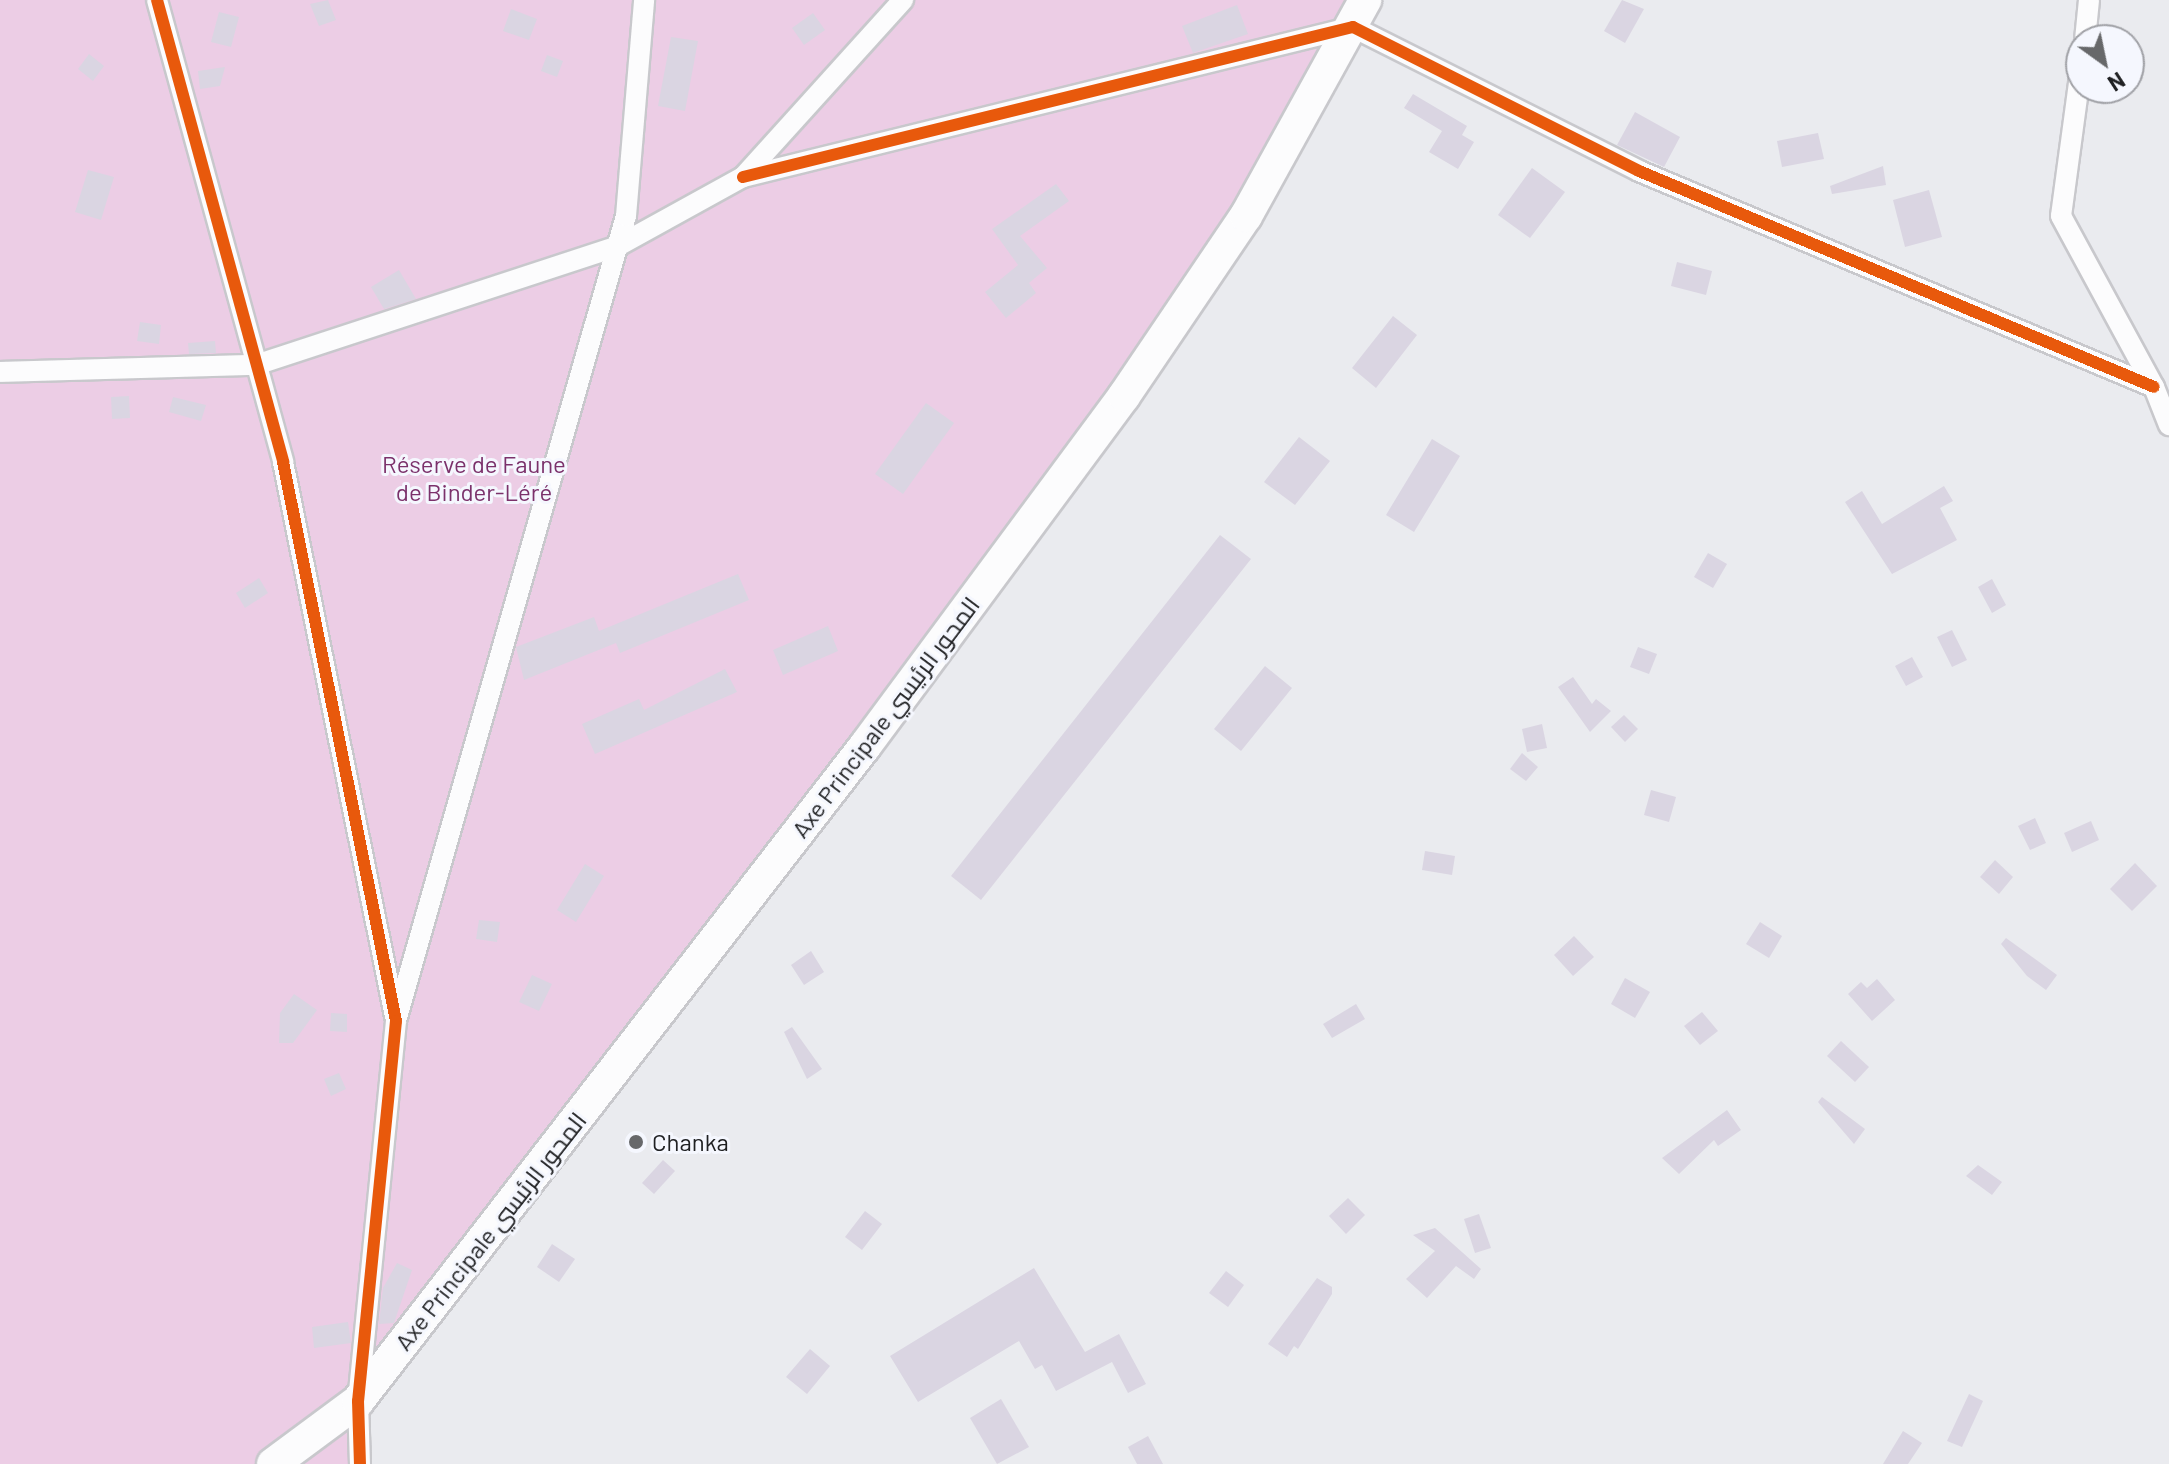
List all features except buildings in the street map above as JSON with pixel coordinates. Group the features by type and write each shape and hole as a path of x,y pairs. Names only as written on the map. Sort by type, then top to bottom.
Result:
{"main road":[{"name":"Axe Principale المحور الرئيسي","path":"273,1464 358,1401 865,746 1124,396 1246,216 1359,13"}],"street":[{"path":"157,0 283,462 396,1021"},
{"path":"360,1464 358,1401 396,1021 626,216 644,0"},
{"path":"743,177 903,0"},
{"path":"2087,24 2089,0"},
{"path":"0,372 256,365 618,246 743,177 1359,13 1639,171 2154,387"},
{"path":"2076,104 2061,216 2154,387 2169,425"}],"green space":[{"name":"Réserve de Faune de Binder-Léré","path":"0,0 1365,0 1246,216 358,1401 360,1464 0,1464"}],"cycle path":[{"path":"157,0 283,462 396,1021 358,1401 360,1464"},
{"path":"743,177 1353,27 1639,171 2154,387"}],"place":[{"name":"Chanka","path":"636,1142"}]}
